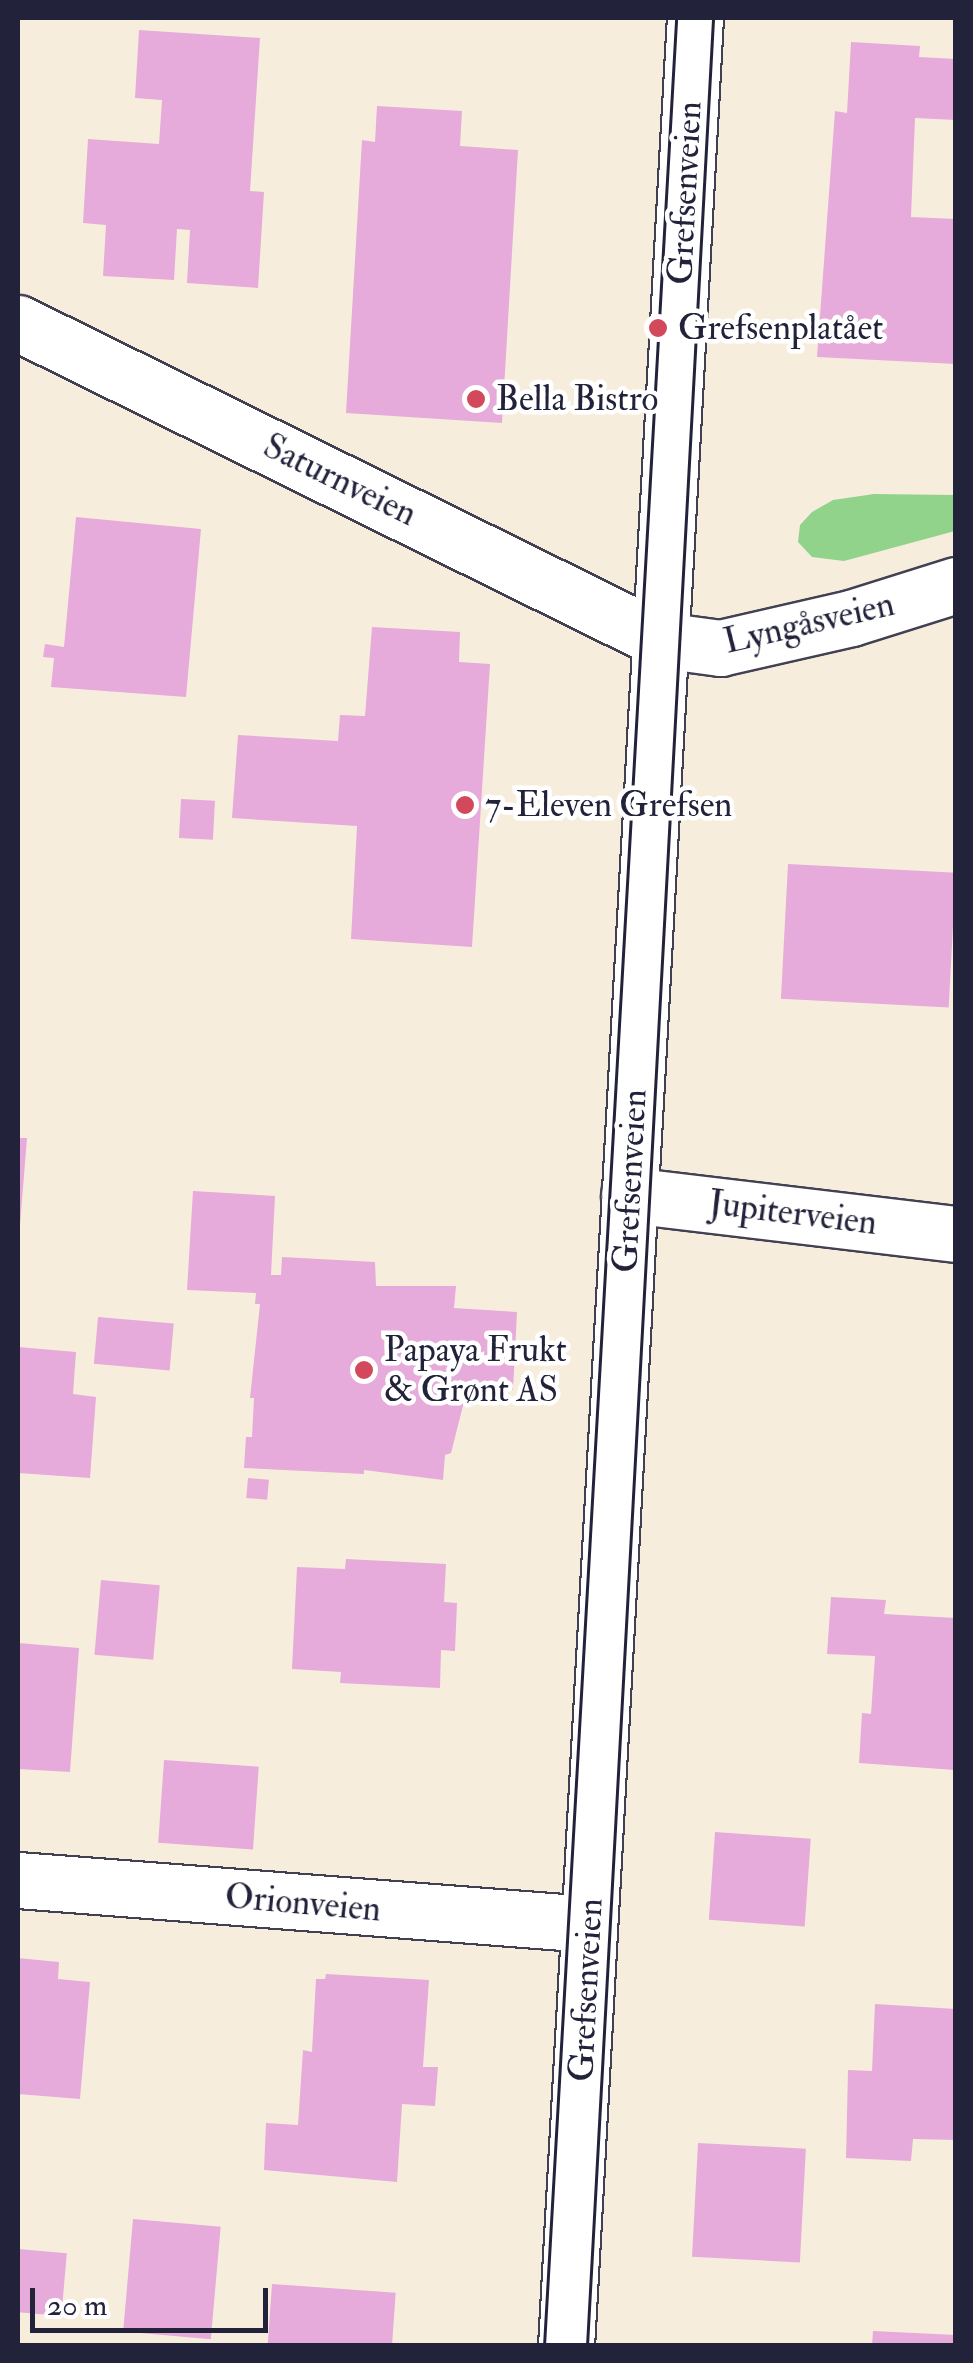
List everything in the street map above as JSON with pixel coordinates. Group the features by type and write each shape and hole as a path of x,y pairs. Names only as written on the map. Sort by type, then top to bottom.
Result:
{"main road":[{"name":"Grefsenveien","path":"566,2346 695,18"},
{"name":"Saturnveien","path":"18,322 662,640"},
{"name":"Lyngåsveien","path":"662,640 720,648 850,618 956,585"},
{"name":"Jupiterveien","path":"629,1195 956,1234"},
{"name":"Orionveien","path":"18,1880 590,1924"}],"green space":[{"path":"874,494 955,495 955,531 844,561 812,557 798,542 800,525 812,512 833,500"}],"building":[{"path":"139,30 260,38 250,191 264,192 258,288 187,283 190,230 177,229 174,280 103,276 106,225 83,223 88,139 159,144 162,100 135,98"},
{"path":"851,42 920,46 919,57 956,59 956,120 915,118 911,217 956,219 956,364 817,357 835,111 847,113"},
{"path":"377,106 462,111 460,146 518,150 502,423 346,413 362,140 375,142"},
{"path":"76,517 201,529 186,697 51,687 54,658 43,657 45,644 64,647"},
{"path":"372,627 460,632 459,662 490,664 472,947 351,939 357,826 232,818 238,735 338,741 340,715 365,716"},
{"path":"181,799 215,801 213,840 179,838"},
{"path":"788,864 956,873 949,1008 781,999"},
{"path":"18,1138 27,1138 20,1225 18,1225"},
{"path":"193,1191 275,1196 271,1275 281,1275 282,1257 375,1262 376,1286 456,1286 454,1308 517,1312 513,1390 468,1386 451,1453 445,1455 443,1480 364,1470 364,1474 244,1468 246,1437 252,1437 254,1398 250,1398 260,1304 255,1304 256,1293 187,1290"},
{"path":"98,1317 174,1324 170,1370 94,1364"},
{"path":"18,1347 76,1352 73,1394 96,1397 90,1478 18,1473"},
{"path":"248,1478 269,1480 267,1500 246,1498"},
{"path":"346,1559 446,1564 444,1602 457,1603 455,1651 441,1650 440,1688 340,1683 341,1672 292,1669 297,1567 345,1569"},
{"path":"101,1580 160,1585 153,1660 94,1655"},
{"path":"831,1597 886,1600 884,1614 956,1618 955,1770 859,1763 862,1713 871,1714 875,1656 827,1654"},
{"path":"18,1643 79,1648 70,1772 18,1769"},
{"path":"164,1760 259,1767 253,1849 158,1843"},
{"path":"715,1832 811,1839 805,1926 709,1920"},
{"path":"18,1958 59,1962 58,1979 90,1982 80,2099 18,2094"},
{"path":"326,1974 429,1980 423,2067 438,2067 435,2106 402,2104 397,2182 264,2170 266,2123 298,2125 303,2050 312,2052 316,1979 325,1979"},
{"path":"875,2004 956,2009 956,2140 913,2139 911,2161 846,2158 848,2070 872,2071"},
{"path":"698,2143 806,2149 800,2262 692,2257"},
{"path":"133,2219 221,2227 211,2339 123,2332"},
{"path":"18,2249 67,2253 61,2316 18,2312"},
{"path":"272,2284 396,2293 392,2346 268,2346"},
{"path":"873,2331 956,2335 956,2346 872,2346"}],"tram line":[{"path":"544,2346 676,18"},
{"path":"587,2346 713,18"}],"place":[{"name":"Grefsenplatået","path":"658,328"},
{"name":"Bella Bistro","path":"476,399"},
{"name":"7-Eleven Grefsen","path":"465,805"},
{"name":"Papaya Frukt & Grønt AS","path":"364,1370"}]}
